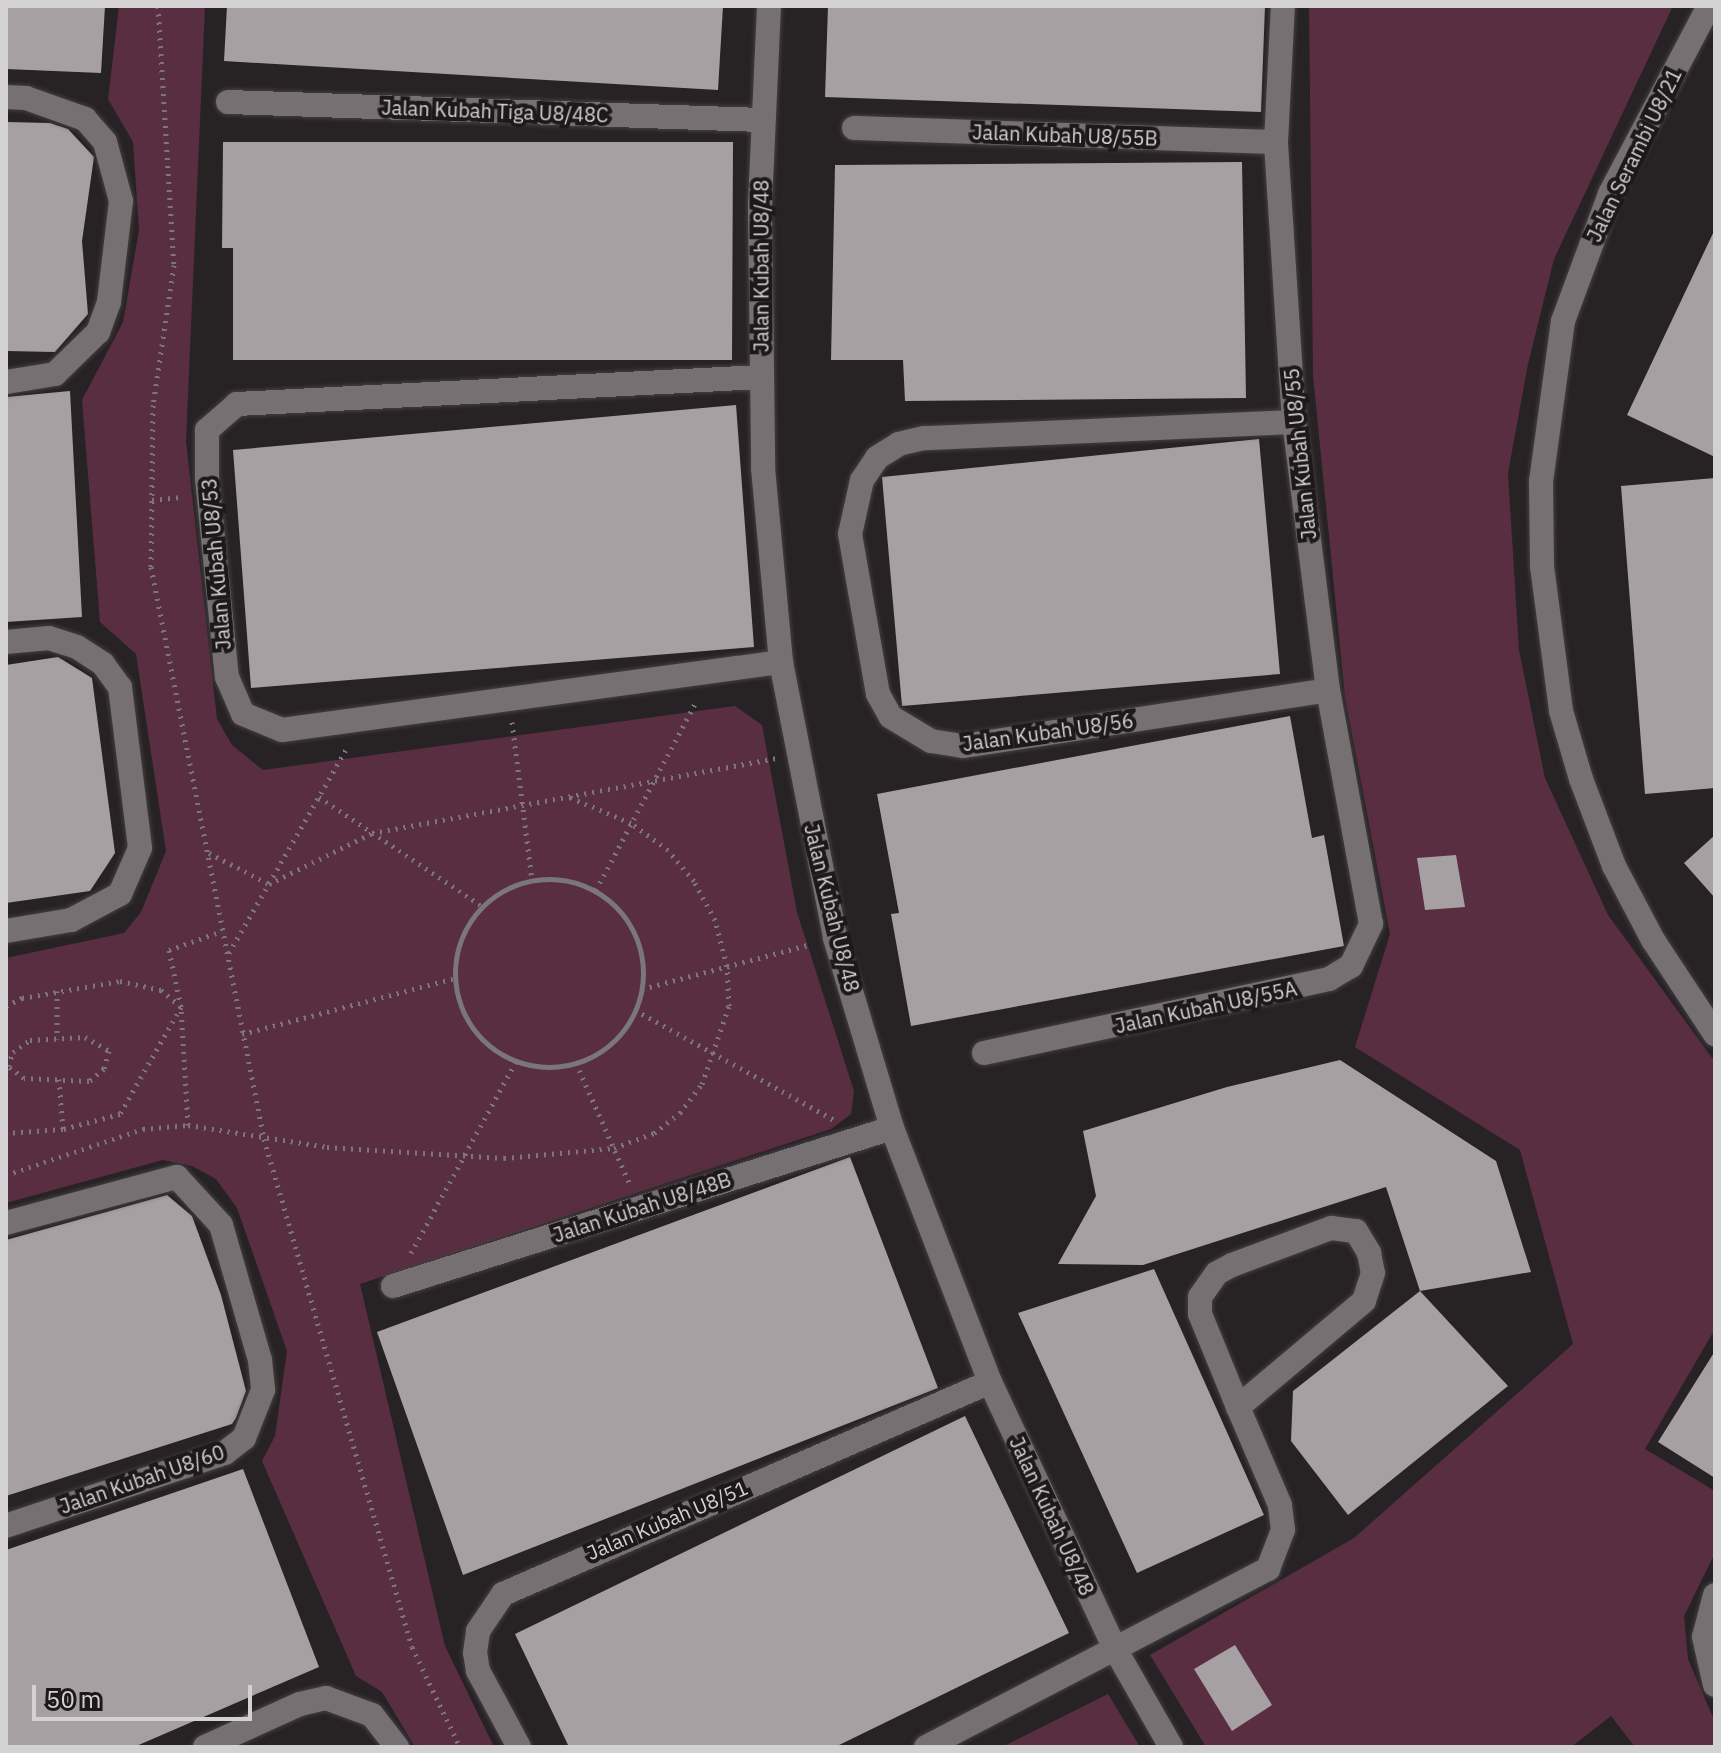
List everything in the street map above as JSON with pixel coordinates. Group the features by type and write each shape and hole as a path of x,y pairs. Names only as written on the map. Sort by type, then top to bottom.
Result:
{"street":[{"name":"Jalan Kubah U8/48","path":"769,6 763,120 763,468 781,662 835,938 892,1128 990,1382 1114,1647 1171,1747"},
{"name":"Jalan Kubah U8/55","path":"1283,6 1276,142 1294,422 1328,690 1369,897"},
{"name":"Jalan Serambi U8/21","path":"1709,6 1610,194 1563,321 1550,395 1541,538 1550,643 1581,779 1614,866 1653,940 1715,1034"},
{"path":"6,97 26,98 85,119 105,142 121,201 109,302 98,332 55,374 6,382"},
{"name":"Jalan Kubah Tiga U8/48C","path":"228,102 763,120"},
{"name":"Jalan Kubah U8/55B","path":"854,128 1276,142"},
{"name":"Jalan Kubah U8/53","path":"761,377 237,404 207,430 207,478 227,677 243,714 282,730 781,662"},
{"name":"Jalan Kubah U8/56","path":"1294,422 924,438 899,444 877,458 862,480 850,534 878,694 891,717 931,741 963,746 1328,690"},
{"path":"6,642 49,638 77,647 103,664 120,687 140,848 120,894 71,920 6,931"},
{"name":"Jalan Kubah U8/55A","path":"984,1053 1329,979 1351,966 1364,947 1371,924 1369,897"},
{"name":"Jalan Kubah U8/48B","path":"393,1286 892,1128"},
{"name":"Jalan Kubah U8/60","path":"6,1223 177,1177 221,1225 260,1360 263,1390 244,1438 225,1453 6,1526"},
{"path":"926,1747 1268,1569 1278,1551 1280,1505 1238,1407 1200,1314 1207,1283 1232,1265 1331,1228 1356,1231 1369,1253 1373,1273 1364,1301 1238,1407"},
{"name":"Jalan Kubah U8/51","path":"519,1747 478,1671 475,1653 478,1631 503,1594 990,1382"},
{"path":"1715,1595 1704,1637 1715,1685"},
{"path":"205,1747 300,1704 326,1698 372,1715 397,1747"}],"path":[{"path":"158,6 174,265 153,405 151,567 264,1139 412,1647 460,1747"},
{"path":"596,890 713,671"},
{"path":"509,699 532,880"},
{"path":"229,954 362,719"},
{"path":"269,884 372,833 655,778 797,755"},
{"path":"319,797 482,906"},
{"path":"6,1175 143,1129 188,1125 264,1139 389,1152 504,1158 614,1148 654,1133 680,1113 702,1084 715,1054 729,1006 727,966 715,920 694,881 668,850 631,823 569,797"},
{"path":"209,853 269,884"},
{"path":"565,879 596,890 618,908 634,932 643,960 642,989 635,1010 621,1033 576,1063 536,1066 516,1061 473,1029 460,1004 455,978 466,928 482,906 496,894 532,880 565,879"},
{"path":"188,1125 181,1007 169,950 222,931"},
{"path":"642,989 835,938"},
{"path":"242,1034 455,978"},
{"path":"6,1006 57,991 120,981 161,990 181,1007"},
{"path":"57,991 57,1039"},
{"path":"6,1133 63,1129 120,1114 181,1007"},
{"path":"635,1010 863,1137"},
{"path":"85,1037 109,1051 104,1069 89,1081 59,1079 24,1078 8,1066 13,1052 30,1040 85,1037"},
{"path":"393,1286 516,1061"},
{"path":"576,1063 640,1208"},
{"path":"59,1079 63,1129"}],"shaded area":[{"path":"119,6 205,6 186,441 217,719 232,745 263,770 735,706 762,725 797,912 854,1091 851,1114 831,1129 360,1284 445,1646 494,1747 415,1747 382,1692 356,1676 262,1461 275,1436 287,1351 237,1208 216,1179 192,1166 163,1160 6,1203 6,958 124,933 141,912 166,851 136,654 100,622 82,400 123,322 139,230 133,142 108,99"},
{"path":"1309,6 1672,8 1554,259 1528,364 1508,473 1519,650 1545,778 1608,915 1715,1062 1715,1329 1645,1449 1715,1491 1715,1553 1684,1616 1688,1659 1715,1722 1715,1747 1635,1747 1611,1716 1571,1747 1206,1747 1150,1655 1354,1538 1573,1344 1520,1150 1355,1047 1390,934 1345,698 1313,375"},
{"path":"1108,1694 1140,1747 1002,1747"}],"building":[{"path":"6,6 105,6 101,73 6,69"},
{"path":"227,6 723,6 718,90 224,61"},
{"path":"828,6 1265,6 1261,112 825,97"},
{"path":"6,122 50,123 68,129 94,157 82,241 88,314 55,352 6,351"},
{"path":"223,142 733,142 732,360 233,360 233,248 222,248"},
{"path":"1242,162 1246,398 905,401 903,360 831,360 835,165"},
{"path":"1715,229 1715,457 1627,415"},
{"path":"70,391 82,617 6,622 6,397"},
{"path":"736,405 754,647 251,688 233,450"},
{"path":"1259,439 1280,674 902,706 882,477"},
{"path":"1715,478 1715,788 1645,794 1621,486"},
{"path":"58,657 92,678 115,853 90,891 6,903 6,665"},
{"path":"1290,716 1312,838 1324,835 1344,946 911,1026 891,914 899,913 877,794"},
{"path":"1715,835 1715,898 1684,863"},
{"path":"1456,855 1465,907 1425,910 1417,858"},
{"path":"1340,1060 1496,1161 1531,1272 1420,1291 1386,1187 1143,1265 1058,1264 1096,1196 1083,1131 1227,1087"},
{"path":"850,1157 938,1388 463,1575 377,1332"},
{"path":"167,1195 192,1216 221,1295 246,1391 236,1418 232,1424 6,1496 6,1240"},
{"path":"1154,1269 1264,1515 1137,1573 1018,1313"},
{"path":"1420,1291 1508,1386 1348,1515 1291,1441 1293,1391"},
{"path":"1715,1351 1715,1478 1658,1442"},
{"path":"965,1416 1069,1633 835,1747 569,1747 515,1634"},
{"path":"243,1469 319,1667 134,1747 6,1747 6,1550"},
{"path":"1235,1645 1272,1705 1232,1731 1194,1669"}]}
